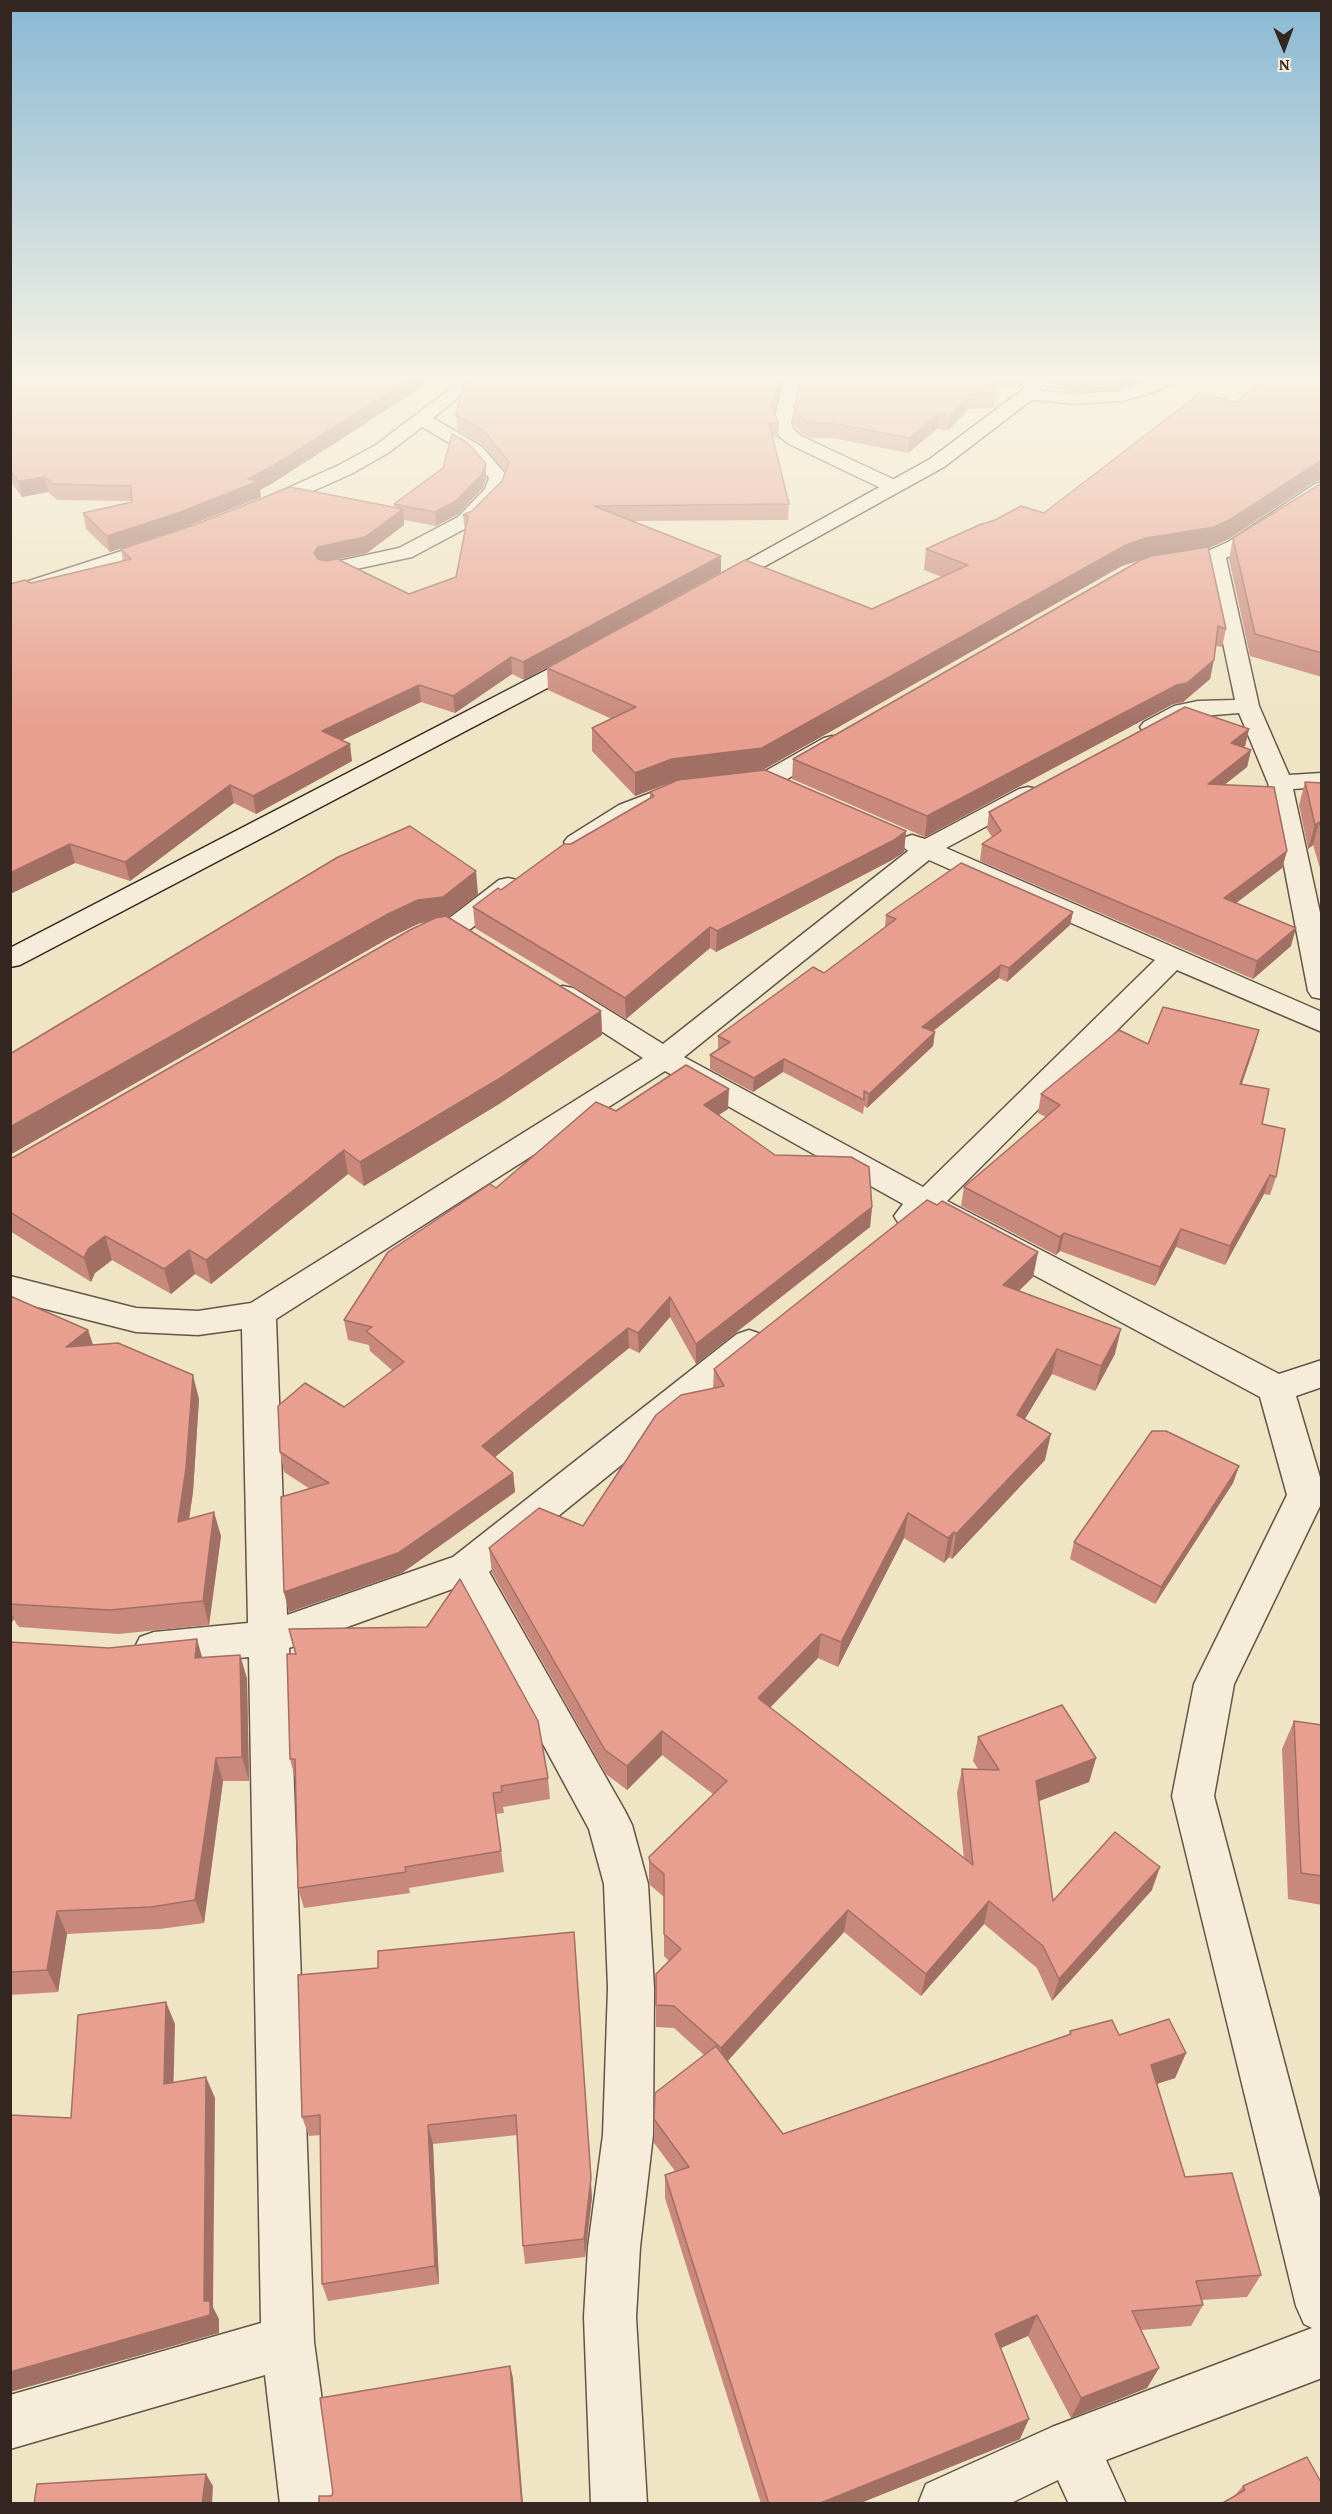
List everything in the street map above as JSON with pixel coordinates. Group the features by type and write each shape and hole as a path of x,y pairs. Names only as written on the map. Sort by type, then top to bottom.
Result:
{"street":[{"path":"242,515 293,492"},
{"path":"328,569 405,553 465,520 493,492"},
{"path":"699,595 881,492"},
{"path":"1143,567 1215,555 1249,539 1317,492"},
{"path":"10,594 177,539"},
{"path":"1215,555 1248,706 1280,783 1322,991"},
{"path":"10,959 607,646"},
{"path":"1131,739 1182,711 1248,706"},
{"path":"562,852 628,810 672,792 768,780 851,732"},
{"path":"768,780 799,794"},
{"path":"1280,783 1322,780"},
{"path":"10,1288 136,1320 198,1323 259,1314 664,1058 926,849 1049,783"},
{"path":"894,835 1322,1023"},
{"path":"452,936 524,876"},
{"path":"889,1232 926,1203 1172,959"},
{"path":"533,976 664,1058 926,1203 1276,1389 1306,1495 1214,1684 1193,1796 1322,2306"},
{"path":"259,1314 288,2342 308,2504"},
{"path":"117,1653 269,1638 466,1568 776,1322"},
{"path":"1276,1389 1322,1373"},
{"path":"466,1568 610,1825 626,1884 631,1988 628,2135 614,2247 610,2317 619,2504"},
{"path":"10,2421 288,2342"},
{"path":"946,2504 1071,2446 1322,2351"},
{"path":"1071,2446 1098,2504"}],"building":[{"path":"131,492 230,492 178,513 107,536 83,513 132,502"},
{"path":"277,492 317,492 403,509 365,537 318,547 314,553 318,559 326,561 337,559 409,594 456,577 468,516 463,515 472,511 491,492 786,492 789,504 594,506 721,556 523,662 511,657 453,696 419,685 322,731 350,744 253,796 230,785 125,862 70,844 10,873 10,584 25,580 31,583 131,559 121,549 194,525"},
{"path":"410,492 464,492 456,501 435,512 394,504"},
{"path":"1071,492 1272,492 1231,519 1214,527 1146,538 1126,545 762,748 672,759 635,773 592,728 636,707 547,668 745,560 872,609 968,565 926,549 995,520 1021,506 1044,513"},
{"path":"1307,492 1322,492 1322,653 1255,634 1233,538"},
{"path":"1208,547 1226,629 1218,626 1214,660 1187,683 1177,685 927,816 793,759 1141,560 1152,556"},
{"path":"1185,707 1249,729 1231,743 1251,750 1208,784 1274,787 1287,851 1224,898 1296,928 1257,961 982,844 1001,831 989,812"},
{"path":"765,770 906,831 894,840 717,931 710,927 625,998 473,907 498,888 501,890 564,844 571,844 654,796 650,792 678,780"},
{"path":"1305,782 1322,783 1322,829 1319,822 1315,825"},
{"path":"410,826 476,871 443,897 418,900 388,914 10,1127 10,1054 338,857"},
{"path":"961,863 1073,912 1009,968 1001,965 922,1027 935,1032 869,1094 864,1091 864,1100 784,1059 754,1078 710,1055 730,1042 718,1036 813,967 824,973 896,919 886,915"},
{"path":"446,916 601,1011 497,1080 360,1162 344,1150 206,1260 189,1250 164,1269 105,1236 88,1249 84,1258 10,1212 10,1158 410,930 435,918"},
{"path":"1163,1007 1259,1030 1240,1084 1269,1089 1262,1124 1285,1129 1276,1177 1270,1175 1230,1246 1181,1229 1160,1267 1064,1233 1060,1237 964,1187 1060,1105 1041,1094 1119,1030 1148,1044"},
{"path":"686,1065 729,1089 704,1105 775,1155 851,1157 869,1167 872,1207 696,1344 670,1297 638,1333 628,1328 482,1446 513,1473 398,1553 284,1592 281,1497 329,1483 280,1452 278,1406 305,1383 344,1407 404,1362 366,1331 372,1327 344,1320 388,1252 490,1184 496,1188 596,1102 616,1111"},
{"path":"927,1200 937,1205 942,1201 1038,1252 1003,1285 1121,1329 1101,1366 1057,1349 1017,1415 1051,1434 956,1534 954,1532 948,1538 908,1513 841,1642 821,1634 758,1698 973,1865 962,1769 999,1770 978,1737 1062,1705 1096,1758 1036,1781 1053,1901 1115,1832 1160,1867 1059,1979 1043,1946 989,1901 926,1974 848,1910 721,2048 674,2006 656,2005 656,1974 681,1949 664,1934 664,1874 650,1862 649,1857 727,1781 662,1731 627,1766 605,1750 489,1548 539,1508 583,1526 656,1415 681,1395 724,1386 714,1369"},
{"path":"10,1296 88,1330 66,1347 118,1343 193,1375 186,1468 178,1522 214,1512 203,1601 110,1610 10,1604"},
{"path":"1152,1431 1166,1431 1239,1466 1161,1587 1074,1542"},
{"path":"460,1579 538,1721 548,1778 501,1786 502,1792 493,1793 501,1851 405,1867 406,1872 298,1888 295,1759 290,1759 287,1654 296,1654 289,1629 427,1627"},
{"path":"197,1639 195,1658 240,1655 242,1757 216,1758 195,1900 151,1907 57,1911 47,1970 10,1972 10,1642 109,1648"},
{"path":"1294,1721 1322,1725 1322,1876 1301,1873"},
{"path":"574,1932 591,2178 584,2239 523,2246 516,2115 428,2125 435,2266 322,2284 320,2115 302,2117 298,1975 378,1968 378,1951"},
{"path":"166,2002 164,2084 206,2077 204,2301 210,2301 210,2315 10,2372 10,2115 71,2118 78,2015"},
{"path":"1169,2019 1186,2053 1151,2065 1185,2177 1232,2173 1261,2275 1196,2281 1203,2305 1132,2311 1159,2368 1081,2398 1037,2315 995,2334 1029,2419 818,2504 769,2504 665,2175 689,2167 654,2119 655,2093 716,2046 783,2134 1071,2034 1070,2031 1112,2020 1119,2035"},
{"path":"510,2366 522,2504 319,2504 319,2496 331,2496 333,2493 320,2398"},
{"path":"1307,2457 1322,2484 1322,2504 1221,2504 1245,2490 1243,2486"},
{"path":"206,2474 202,2504 34,2504 37,2484"}]}
